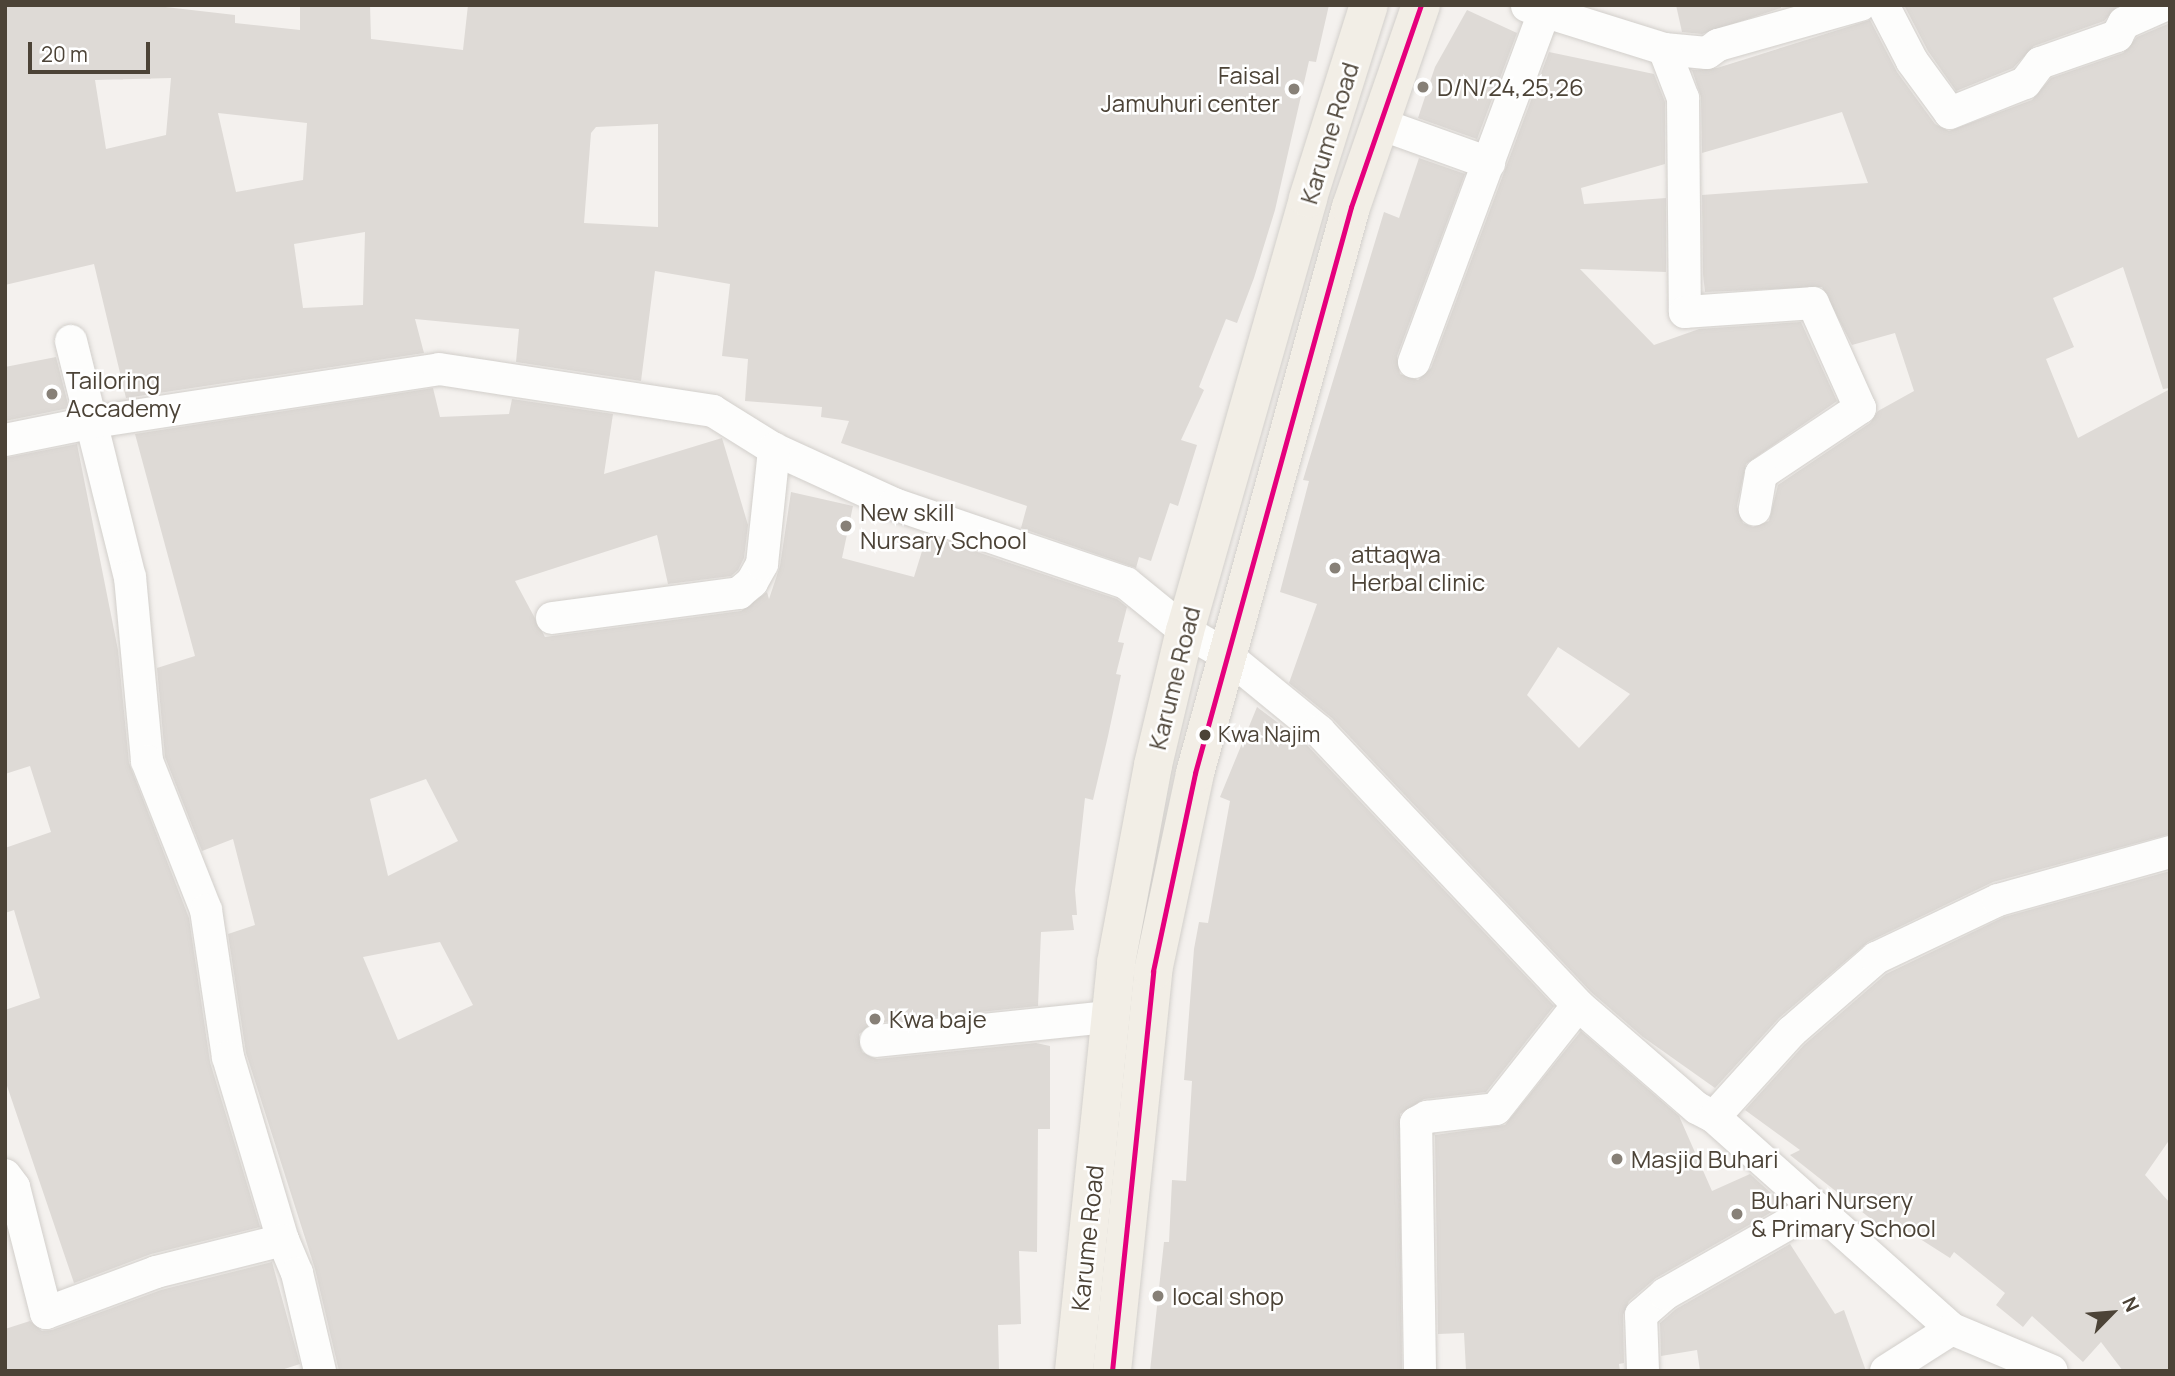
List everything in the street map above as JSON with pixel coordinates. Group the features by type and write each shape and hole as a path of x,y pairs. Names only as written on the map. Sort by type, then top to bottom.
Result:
{"main road":[{"name":"Karume Road","path":"1074,1371 1110,1017 1153,765 1185,631 1308,198 1369,5"},
{"path":"1112,1371 1153,971 1225,654 1347,220 1421,5"}],"street":[{"path":"1414,362 1489,163 1539,8 1664,48 1707,53 1718,44 1860,5"},
{"path":"1883,5 1912,61 1950,113 2025,83 2040,63 2117,36 2124,23 2165,5"},
{"path":"1664,48 1684,98 1685,312 1813,303 1860,408 1761,474 1755,509"},
{"path":"1380,124 1489,163"},
{"path":"71,341 94,422 130,577 147,761 206,910 228,1057 283,1240 297,1273 320,1371"},
{"path":"5,440 94,422 439,369 713,411 774,449 894,504 1126,583 1185,631 1225,654 1319,731 1578,1004 1697,1108 1714,1117 1952,1329 2052,1371"},
{"path":"552,618 739,593 762,564 774,449"},
{"path":"1714,1117 1791,1032 1876,958 1998,900 2170,852"},
{"path":"1420,1371 1423,1334 1416,1123 1427,1117 1496,1109 1578,1004"},
{"path":"876,1041 1110,1017"},
{"path":"5,1175 14,1187 46,1313 156,1272 283,1240"},
{"path":"1643,1371 1641,1315 1665,1294 1816,1208"},
{"path":"1886,1371 1952,1329"}],"building":[{"path":"5,5 148,5 235,15 235,23 300,30 300,5 370,5 371,39 463,50 468,5 1329,5 1316,62 1309,61 1275,210 1254,278 1237,323 1226,319 1199,387 1204,390 1181,440 1197,445 1178,506 1170,503 1151,561 1139,557 1136,568 1021,528 1027,506 841,443 849,421 821,417 822,407 745,401 748,359 722,356 730,284 655,271 641,381 516,362 519,329 415,319 424,353 126,398 94,264 5,285","holes":["171,78 166,135 106,149 95,80","218,113 307,123 303,180 236,192","658,124 658,227 584,223 591,133 596,127","365,232 363,305 303,308 294,244"]},
{"path":"1676,5 1781,5 1781,8 1702,34 1682,32"},
{"path":"1904,5 2119,5 2104,21 2034,46 2013,68 1956,91 1928,51"},
{"path":"1467,10 1517,33 1477,139 1418,118 1435,67"},
{"path":"1870,20 1897,72 1935,124 1949,131 2032,100 2051,78 2123,53 2137,37 2170,23 2170,388 2163,389 2123,267 2053,298 2074,347 2046,359 2078,438 2170,389 2170,834 1993,882 1868,942 1779,1018 1715,1088 1643,1037 1591,992 1332,718 1289,683 1317,604 1280,592 1309,481 1303,480 1384,212 1399,218 1419,158 1465,174 1397,356 1400,374 1418,380 1431,368 1549,52 1654,74 1665,102 1665,164 1581,188 1584,204 1666,198 1666,272 1580,269 1654,345 1699,329 1801,322 1837,401 1746,464 1737,506 1743,523 1753,527 1769,521 1778,485 1870,423 1878,411 1914,391 1895,333 1852,345 1822,287 1705,292 1702,195 1868,183 1842,112 1702,153 1701,97 1692,70 1717,68","holes":["1558,647 1630,694 1579,748 1527,695"]},
{"path":"56,357 69,408 5,421 5,367"},
{"path":"433,388 440,417 509,414 512,399 613,414 604,474 722,438 748,525 744,558 738,570 731,576 668,584 657,535 515,581 545,637 741,611 767,592 769,599 780,566 791,492 853,506 842,558 914,577 927,535 1117,599 1127,607 1118,642 1124,643 1116,674 1121,675 1108,736 1093,800 1085,798 1075,890 1077,915 1072,915 1074,930 1041,932 1038,1006 874,1023 859,1034 862,1052 877,1059 1036,1043 1050,1046 1050,1129 1038,1129 1037,1252 1019,1251 1021,1324 998,1325 999,1371 339,1371 315,1269 246,1053 228,934 255,925 233,839 202,851 165,757 157,668 195,656 135,434","holes":["426,779 458,841 388,876 370,799","440,942 473,1005 398,1040 363,957"]},
{"path":"77,444 118,650 129,763 189,918 210,1062 260,1227 151,1254 74,1283 5,1080 5,1010 40,998 14,910 5,913 5,848 51,832 30,766 5,774 5,458"},
{"path":"1257,707 1306,744 1554,1006 1486,1092 1424,1099 1400,1114 1402,1371 1150,1371 1164,1242 1169,1242 1172,1180 1186,1181 1192,1081 1184,1080 1194,949 1199,922 1208,923 1230,801 1220,797"},
{"path":"2170,871 2170,1139 2145,1175 2170,1203 2170,1371 2123,1371 2101,1342 2083,1362 2032,1316 2023,1327 1996,1305 2005,1293 1954,1252 1950,1258 1892,1221 1885,1230 1790,1155 1800,1150 1745,1110 1804,1045 1886,974 2004,917"},
{"path":"1581,1031 1679,1116 1712,1191 1750,1174 1784,1205 1656,1278 1629,1301 1623,1315 1624,1363 1619,1364 1620,1371 1466,1371 1464,1333 1438,1334 1435,1135 1505,1125"},
{"path":"1790,1244 1835,1314 1844,1310 1866,1371 1700,1371 1697,1350 1661,1356 1660,1323 1676,1309"},
{"path":"272,1262 300,1364 278,1371 5,1371 5,1329 30,1321 42,1331 52,1330 161,1290"}],"transit line":[{"path":"1112,1371 1153,971 1195,773 1351,207 1421,5"}],"place":[{"name":"D/N/24,25,26","path":"1423,87"},
{"name":"Faisal Jamuhuri center","path":"1294,89"},
{"name":"Tailoring Accademy","path":"52,394"},
{"name":"New skill Nursary School","path":"846,526"},
{"name":"attaqwa Herbal clinic","path":"1335,568"},
{"name":"Kwa Najim","path":"1205,735"},
{"name":"Kwa baje","path":"875,1019"},
{"name":"Masjid Buhari","path":"1617,1159"},
{"name":"Buhari Nursery & Primary School","path":"1737,1214"},
{"name":"local shop","path":"1158,1296"}]}
